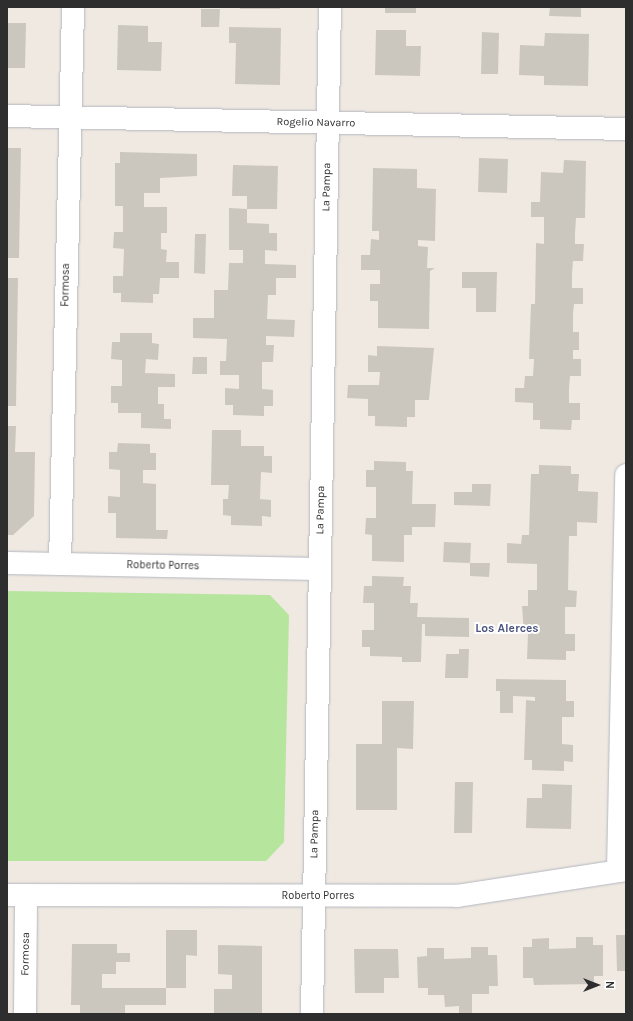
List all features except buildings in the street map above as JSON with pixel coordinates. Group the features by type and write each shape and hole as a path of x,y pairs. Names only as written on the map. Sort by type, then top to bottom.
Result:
{"street":[{"name":"Formosa","path":"60,564 73,7"},
{"name":"La Pampa","path":"312,1014 330,7"},
{"name":"Rogelio Navarro","path":"7,116 626,129"},
{"path":"622,870 626,475"},
{"name":"Roberto Porres","path":"7,563 320,569"},
{"name":"Roberto Porres","path":"17,895 457,896 622,870"},
{"name":"Formosa","path":"17,895 25,1014"}],"green space":[{"path":"7,591 270,595 289,615 284,842 266,861 7,861"}],"district":[{"name":"Los Alerces","path":"507,629"}]}
